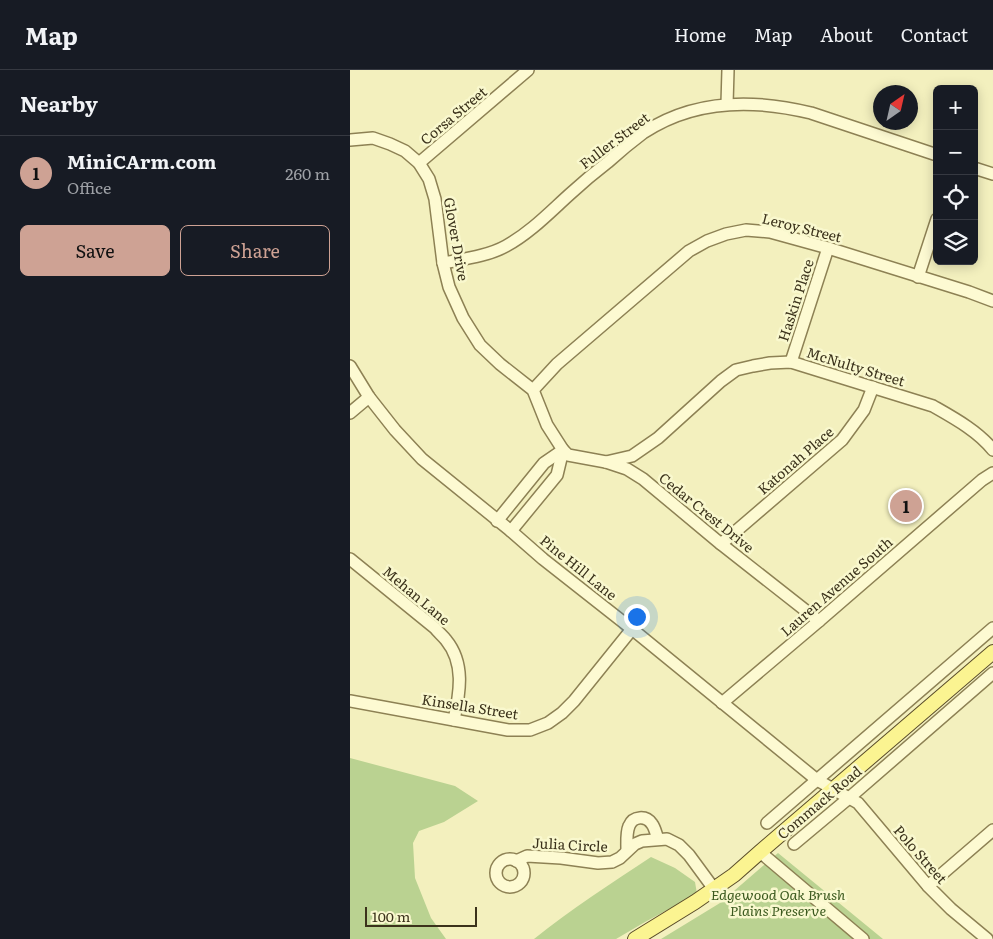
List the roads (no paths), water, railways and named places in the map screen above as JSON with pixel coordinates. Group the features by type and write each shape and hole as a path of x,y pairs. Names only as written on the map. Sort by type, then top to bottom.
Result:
{"main road":[{"name":"Commack Road","path":"635,939 734,875 993,652"}],"street":[{"name":"Corsa Street","path":"419,163 528,70"},
{"path":"727,104 728,70"},
{"name":"Fuller Street","path":"444,262 476,256 504,247 526,234 573,191 644,133 681,114 702,108 727,104 774,105 804,111 933,154"},
{"name":"Glover Drive","path":"350,140 373,138 405,151 419,163 429,179 435,199 449,286 463,318 480,345 500,364 533,390 547,425 563,450"},
{"path":"978,169 993,174"},
{"name":"Leroy Street","path":"533,390 557,364 690,250 726,234 746,230 770,232 828,248 993,301"},
{"path":"918,277 933,232"},
{"name":"Haskin Place","path":"791,362 828,248"},
{"name":"McNulty Street","path":"606,462 632,456 658,438 720,381 736,370 770,363 791,362 933,406 970,429 993,450"},
{"name":"Pine Hill Lane","path":"350,366 369,397 395,430 422,459 817,780 834,789"},
{"name":"Katonah Place","path":"721,544 842,440 864,410 873,387"},
{"path":"350,413 369,397"},
{"path":"497,521 544,463 563,450"},
{"path":"511,531 557,475 563,450"},
{"name":"Cedar Crest Drive","path":"563,450 568,455 606,462 627,469 643,479 721,544 819,621"},
{"name":"Lauren Avenue South","path":"722,703 993,473"},
{"name":"Mehan Lane","path":"350,559 446,639 453,650 458,665 460,681 454,720"},
{"path":"767,823 993,628"},
{"name":"Kinsella Street","path":"350,701 508,730 530,730 548,723 562,714 632,629"},
{"path":"794,844 993,673"},
{"name":"Polo Street","path":"834,789 858,803 928,886 951,909 987,939"},
{"path":"627,850 628,828 632,821 643,818 650,821 658,839 667,839 679,845 695,862 714,889"},
{"path":"928,886 993,830"},
{"name":"Julia Circle","path":"516,861 527,856 598,863 612,862 620,858 634,844 658,839"},
{"path":"760,852 863,939"}],"place":[{"name":"MiniCArm.com","path":"906,506"}],"park label":[{"name":"Edgewood Oak Brush Plains Preserve","path":"778,902"}]}
